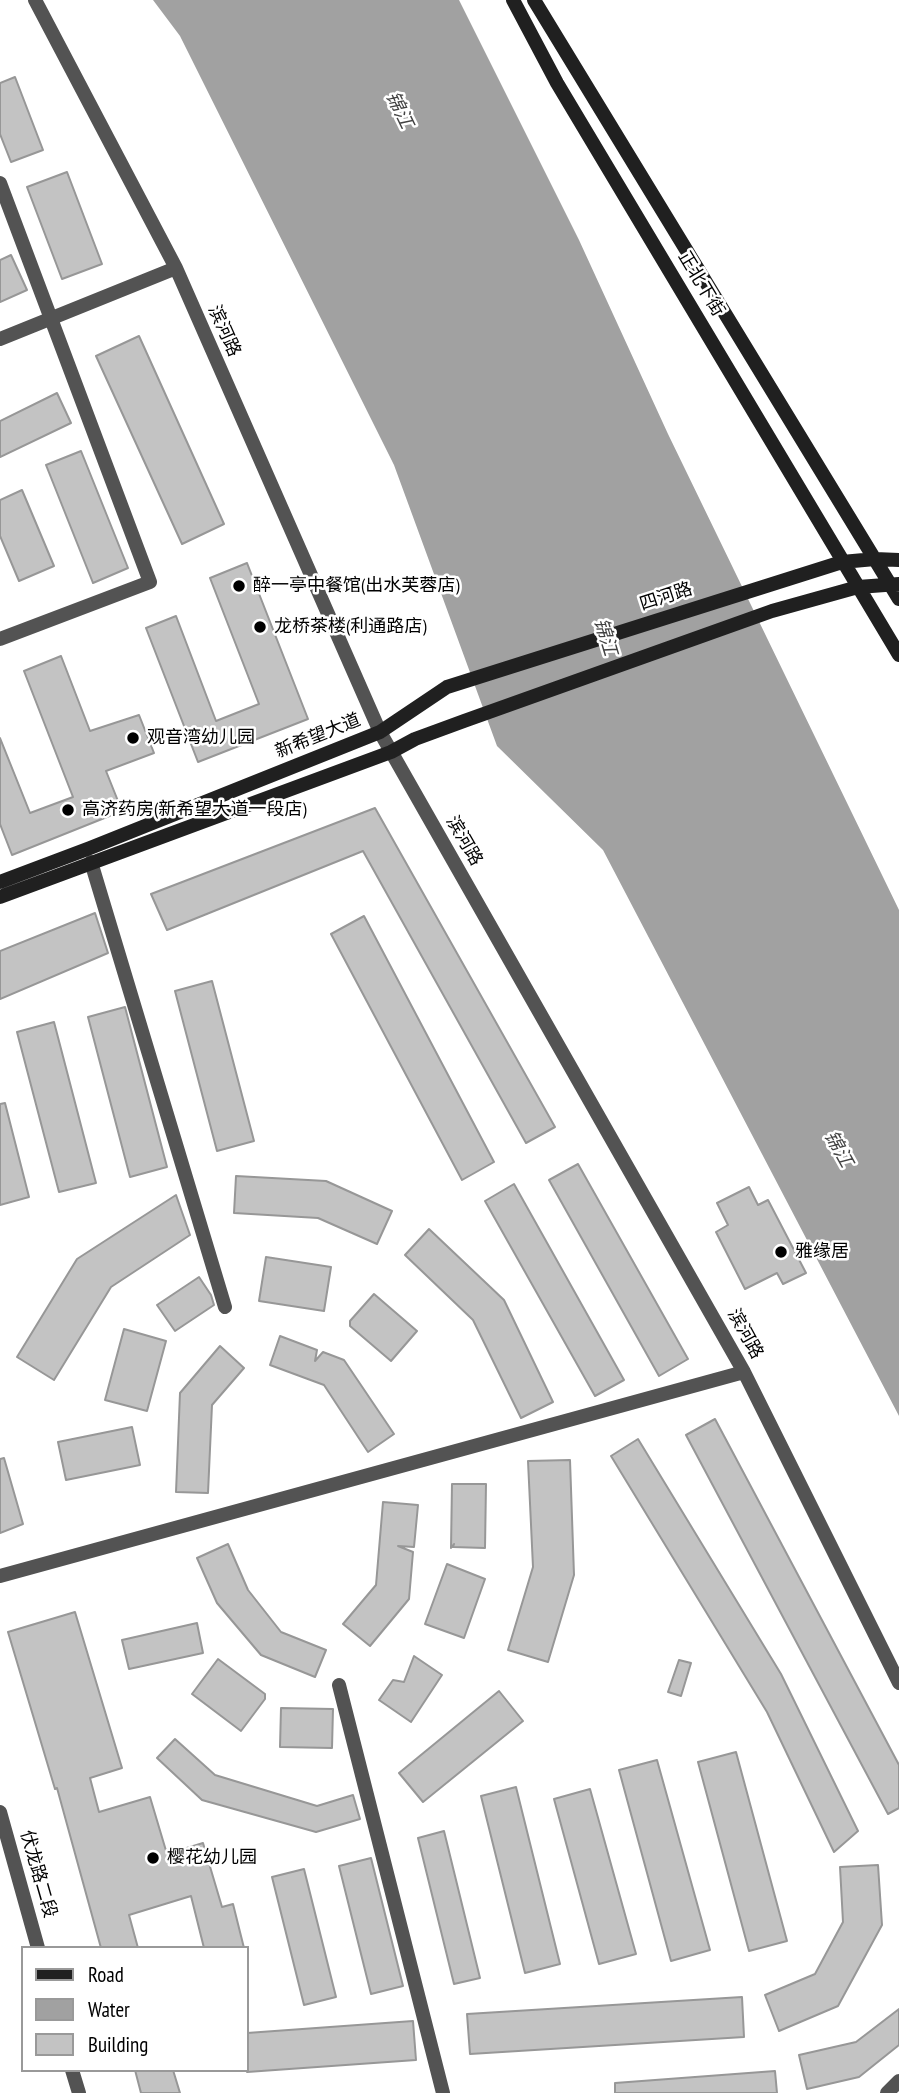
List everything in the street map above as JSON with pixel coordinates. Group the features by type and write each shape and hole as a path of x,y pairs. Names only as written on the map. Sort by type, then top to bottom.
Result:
{"street":[{"name":"滨河路","path":"35,0 176,268 380,732 744,1372 899,1683"},
{"name":"正北下街","path":"513,0 557,83 899,655"},
{"name":"正北下街","path":"534,0 875,559 894,584 899,599"},
{"path":"0,183 150,582 0,639"},
{"path":"0,339 176,268"},
{"name":"四河路","path":"447,687 842,562 899,560"},
{"path":"0,897 391,752 415,739 772,611 858,587 894,584"},
{"name":"新希望大道","path":"0,882 380,732 447,687"},
{"path":"91,862 225,1307"},
{"path":"0,1576 744,1372"},
{"path":"339,1685 443,2093"},
{"name":"伏龙路二段","path":"0,1812 37,1946"},
{"path":"73,2072 79,2093"},
{"path":"887,2093 899,2081"}],"water":[{"name":"锦江","path":"153,0 459,0 579,240 668,434 899,910 899,1416 603,850 497,746 394,465 180,36"}],"building":[{"path":"15,77 43,150 11,162 0,134 0,83"},
{"path":"67,172 102,264 62,279 27,187"},
{"path":"11,255 27,290 0,302 0,260"},
{"path":"139,336 224,524 182,544 96,356"},
{"path":"57,393 71,423 0,457 0,421"},
{"path":"81,451 128,568 93,583 46,465"},
{"path":"22,490 54,566 19,581 0,536 0,500"},
{"path":"247,563 308,719 198,762 146,628 176,616 216,721 259,704 210,578"},
{"path":"61,656 90,731 139,715 154,753 106,771 122,811 12,855 0,824 0,738 30,813 73,797 24,671"},
{"path":"375,808 555,1127 526,1143 363,851 167,930 151,894"},
{"path":"95,913 108,953 0,999 0,951"},
{"path":"364,916 494,1162 462,1180 331,934"},
{"path":"212,981 254,1141 217,1151 175,991"},
{"path":"125,1007 167,1167 130,1177 88,1017"},
{"path":"54,1022 96,1183 59,1192 17,1032"},
{"path":"5,1103 29,1197 0,1205 0,1104"},
{"path":"578,1164 688,1359 659,1376 549,1180"},
{"path":"236,1176 326,1181 392,1211 377,1244 318,1218 234,1213"},
{"path":"514,1184 624,1380 595,1396 485,1201"},
{"name":"雅缘居","path":"749,1187 758,1205 768,1200 806,1273 783,1284 777,1273 745,1289 716,1232 728,1225 717,1203"},
{"path":"176,1195 190,1235 111,1287 54,1380 17,1357 77,1259"},
{"path":"429,1229 504,1300 553,1402 521,1418 473,1320 405,1255"},
{"path":"266,1257 331,1267 324,1311 259,1301"},
{"path":"199,1277 214,1305 175,1331 157,1305"},
{"path":"374,1294 417,1331 391,1361 350,1326 350,1321"},
{"path":"124,1329 166,1341 147,1411 105,1400"},
{"path":"280,1336 317,1350 315,1361 323,1352 344,1360 394,1434 368,1452 324,1385 270,1365"},
{"path":"220,1346 244,1368 212,1405 208,1493 176,1492 180,1393"},
{"path":"715,1419 899,1765 899,1808 888,1814 686,1435"},
{"path":"132,1427 140,1465 66,1480 58,1442"},
{"path":"638,1439 781,1674 858,1831 834,1852 767,1712 611,1456"},
{"path":"4,1458 23,1524 0,1533 0,1459"},
{"path":"570,1460 574,1575 548,1662 508,1650 533,1567 528,1461"},
{"path":"452,1484 486,1484 485,1548 453,1547 454,1544 451,1548"},
{"path":"383,1502 418,1505 414,1547 398,1546 413,1552 409,1599 370,1646 343,1624 376,1585"},
{"path":"228,1544 248,1590 281,1632 326,1650 315,1677 261,1655 217,1603 197,1558"},
{"path":"447,1564 485,1579 464,1638 425,1624"},
{"path":"75,1612 122,1768 90,1778 99,1812 150,1797 167,1854 203,1843 222,1907 233,1904 244,1946 204,1946 191,1896 129,1915 137,1946 100,1946 57,1788 55,1789 8,1632"},
{"path":"197,1623 203,1653 129,1669 122,1640"},
{"path":"414,1656 442,1675 411,1722 379,1700 393,1680 404,1682"},
{"path":"218,1659 265,1694 265,1699 241,1731 192,1694"},
{"path":"679,1660 691,1663 681,1696 668,1692"},
{"path":"499,1691 523,1721 423,1802 399,1773"},
{"path":"281,1708 333,1709 332,1748 280,1747"},
{"path":"175,1739 215,1775 317,1806 353,1795 360,1819 316,1832 202,1800 157,1758"},
{"path":"736,1752 787,1941 749,1951 698,1762"},
{"path":"657,1760 710,1950 671,1961 619,1770"},
{"path":"516,1787 560,1964 525,1973 481,1796"},
{"path":"590,1789 636,1954 599,1964 554,1799"},
{"path":"444,1831 480,1978 454,1984 418,1838"},
{"path":"371,1858 403,1986 371,1994 339,1866"},
{"path":"878,1865 882,1925 838,2006 779,2031 765,1995 815,1974 843,1922 840,1867"},
{"path":"304,1869 336,1997 304,2005 272,1877"},
{"path":"742,1997 744,2037 470,2054 467,2014"},
{"path":"899,2009 899,2045 859,2077 807,2089 799,2055 856,2042"},
{"path":"413,2021 416,2060 248,2072 248,2033"},
{"path":"775,2071 777,2093 615,2093 615,2083"},
{"path":"136,2072 174,2072 180,2093 141,2093"}],"place":[{"name":"醉一亭中餐馆(出水芙蓉店)","path":"239,586"},
{"name":"龙桥茶楼(利通路店)","path":"260,627"},
{"name":"观音湾幼儿园","path":"133,738"},
{"name":"高济药房(新希望大道一段店)","path":"68,810"},
{"name":"雅缘居","path":"781,1252"},
{"name":"樱花幼儿园","path":"153,1858"}]}
